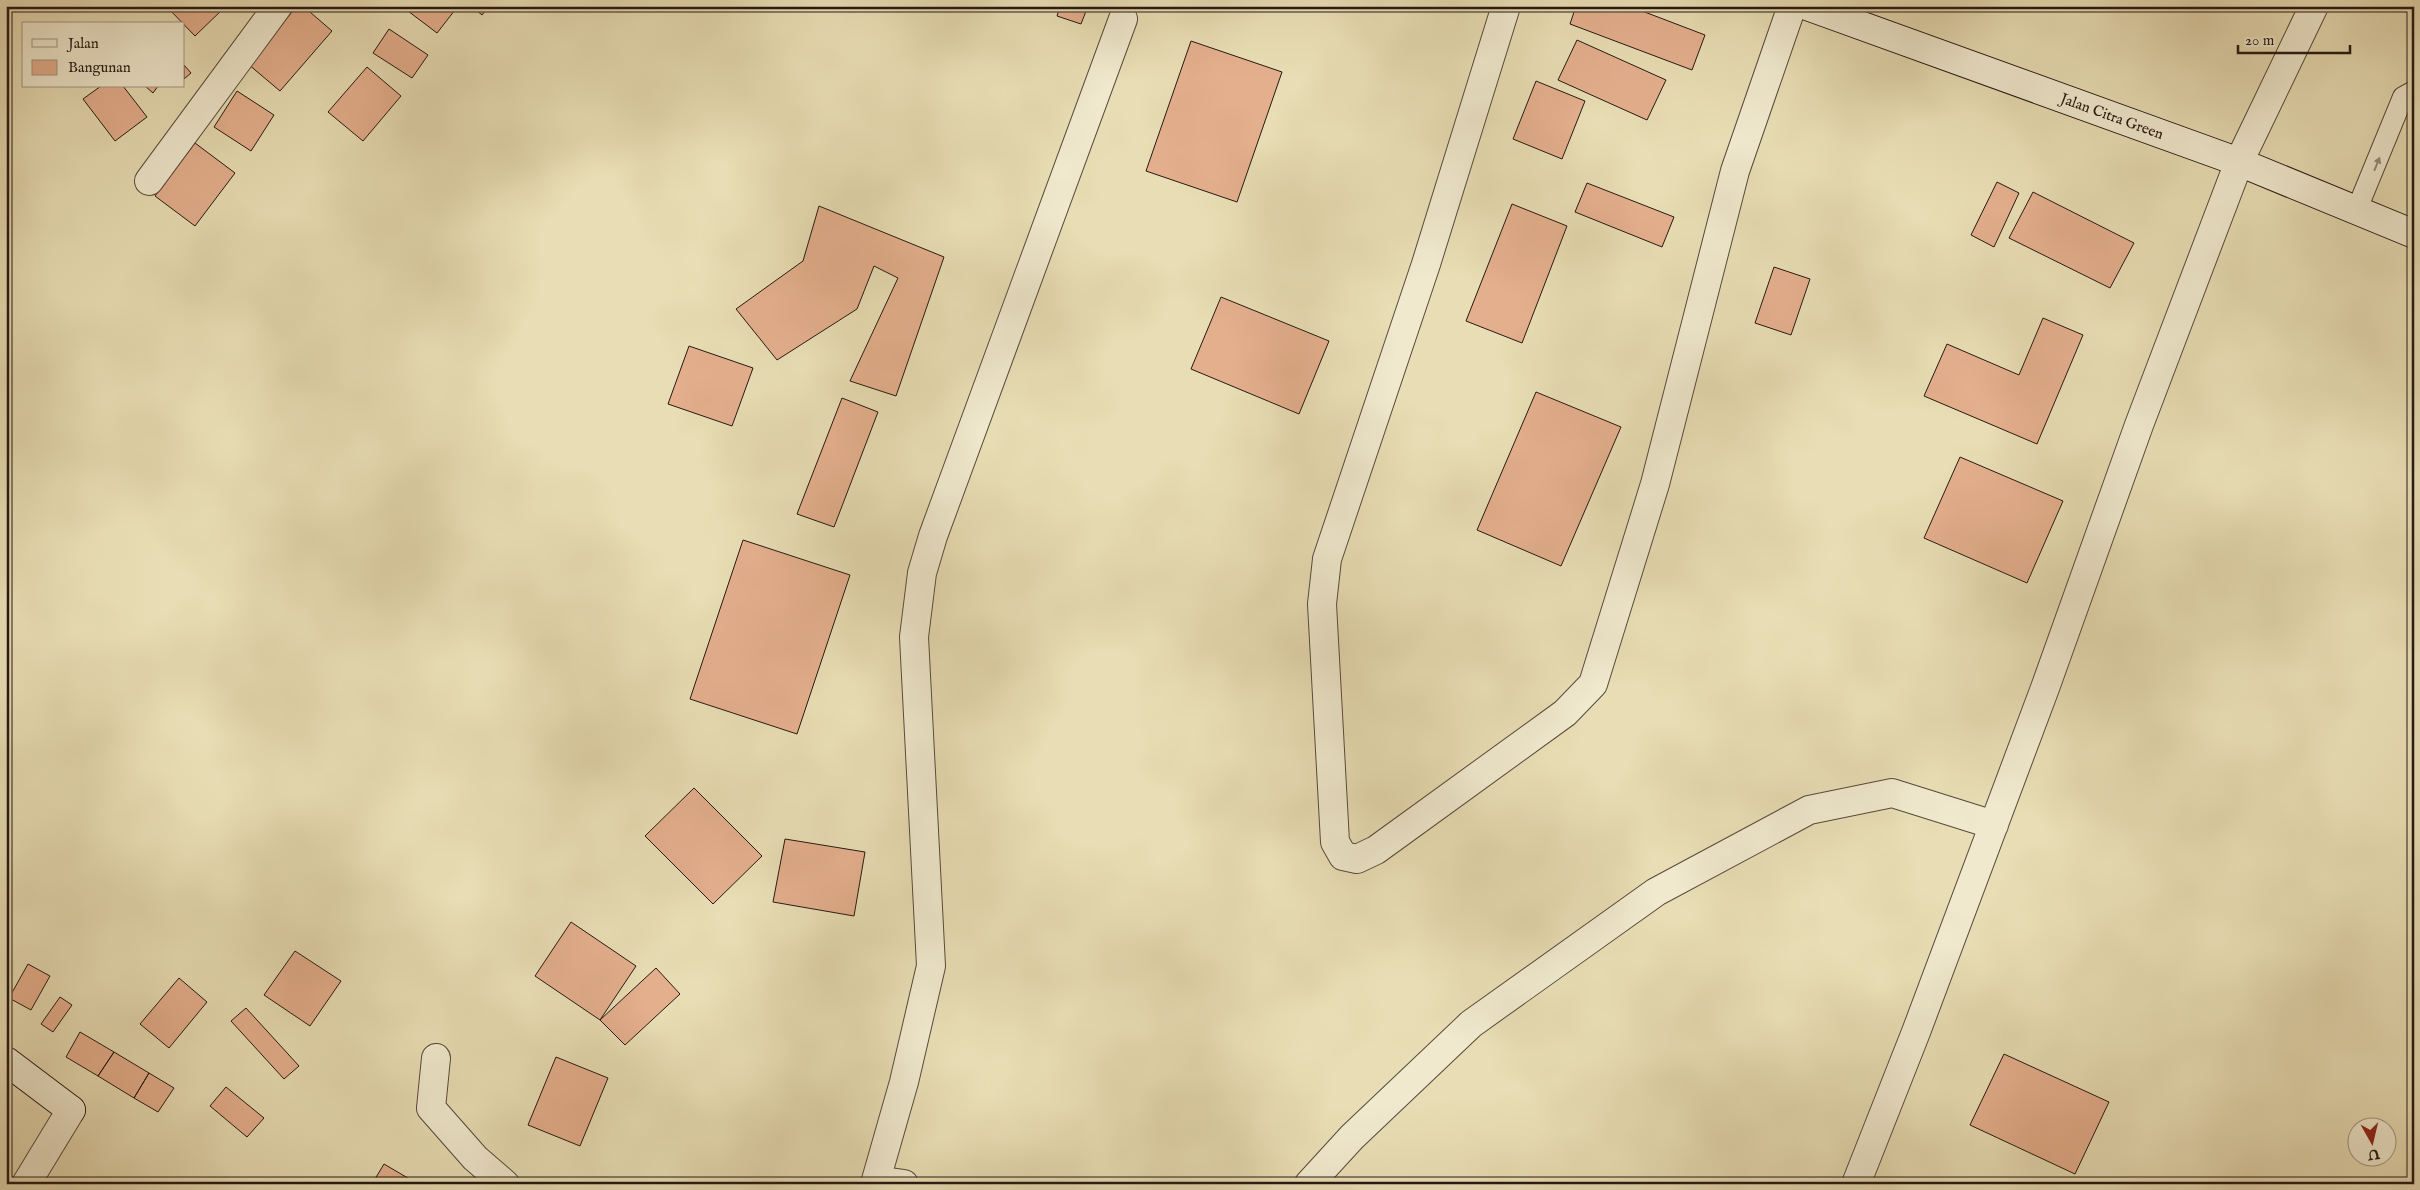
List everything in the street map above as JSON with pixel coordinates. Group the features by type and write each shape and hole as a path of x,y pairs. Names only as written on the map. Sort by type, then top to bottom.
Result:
{"street":[{"path":"149,181 278,6"},
{"path":"1506,6 1426,264 1327,559 1322,604 1335,842 1343,856 1357,860 1376,850 1564,713 1593,684 1655,484 1735,171 1792,6"},
{"name":"Jalan Citra Green","path":"1807,6 2239,162 2414,234"},
{"path":"1856,1184 1994,825 2140,425 2239,162 2314,6"},
{"path":"904,1184 875,1182 904,1082 931,966 914,637 922,573 933,536 1123,19"},
{"path":"1309,1184 1352,1136 1471,1024 1656,892 1809,810 1892,793 1994,825"},
{"path":"436,1058 431,1108 475,1158 505,1184"},
{"path":"6,1061 71,1110 26,1184"}],"lane":[{"path":"2357,209 2403,97 2414,91"}],"building":[{"path":"166,6 226,6 195,36 185,26 185,22 181,22"},
{"path":"297,6 303,6 332,31 280,91 248,64"},
{"path":"405,6 449,6 455,10 437,33 404,8"},
{"path":"471,6 489,6 482,15"},
{"path":"1060,6 1088,6 1081,24 1057,16"},
{"path":"1576,6 1629,6 1705,35 1692,70 1570,24"},
{"path":"389,29 428,55 412,78 373,53"},
{"path":"1577,40 1666,80 1647,120 1558,80"},
{"path":"1191,41 1282,72 1237,202 1146,171"},
{"path":"185,66 191,73 185,78"},
{"path":"367,67 401,96 363,141 328,112"},
{"path":"1536,81 1585,101 1562,159 1513,139"},
{"path":"98,88 125,88 147,117 115,141 83,99"},
{"path":"147,88 157,88 153,93"},
{"path":"237,91 274,115 251,151 214,127"},
{"path":"195,143 235,173 195,226 155,196"},
{"path":"1997,182 2019,193 1994,247 1971,235"},
{"path":"1587,183 1674,217 1662,247 1575,212"},
{"path":"2033,192 2134,243 2110,288 2009,238"},
{"path":"1512,204 1567,226 1522,343 1466,321"},
{"path":"819,206 944,257 896,396 850,381 898,278 874,266 857,309 777,360 736,309 803,261"},
{"path":"1774,267 1810,279 1791,335 1755,323"},
{"path":"1221,297 1329,341 1299,414 1191,369"},
{"path":"2043,318 2083,335 2037,444 1924,396 1947,344 2019,375"},
{"path":"689,346 753,368 732,426 668,404"},
{"path":"1536,392 1621,427 1561,566 1477,530"},
{"path":"842,398 878,412 834,527 797,514"},
{"path":"1960,457 2063,501 2027,583 1924,538"},
{"path":"743,540 850,575 797,734 690,699"},
{"path":"694,788 762,856 713,904 645,836"},
{"path":"785,839 865,852 854,916 773,902"},
{"path":"571,922 636,966 600,1020 535,976"},
{"path":"295,951 341,981 310,1026 264,995"},
{"path":"28,964 50,976 31,1010 9,998"},
{"path":"656,968 680,994 625,1045 600,1020"},
{"path":"179,978 207,1002 169,1048 140,1024"},
{"path":"60,997 72,1005 53,1032 41,1024"},
{"path":"246,1008 299,1066 284,1079 231,1021"},
{"path":"80,1032 114,1052 98,1076 66,1057"},
{"path":"114,1052 149,1073 134,1098 98,1076"},
{"path":"2004,1054 2109,1102 2075,1174 1970,1125"},
{"path":"556,1057 608,1078 580,1146 528,1125"},
{"path":"149,1073 174,1088 158,1112 134,1098"},
{"path":"226,1087 264,1118 247,1137 210,1106"},
{"path":"384,1164 418,1184 372,1184"}]}
